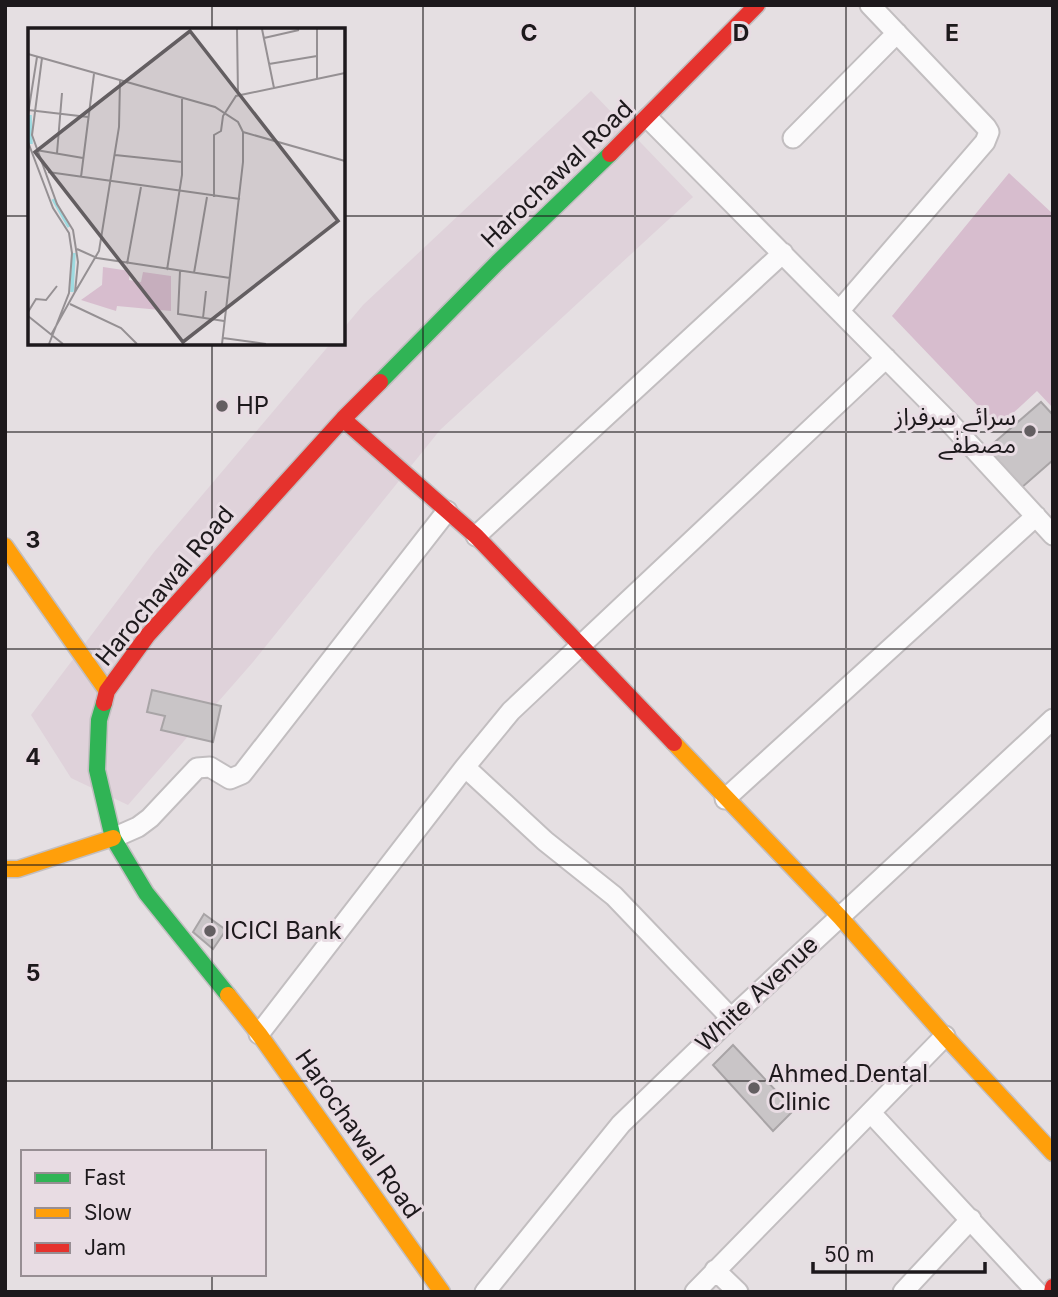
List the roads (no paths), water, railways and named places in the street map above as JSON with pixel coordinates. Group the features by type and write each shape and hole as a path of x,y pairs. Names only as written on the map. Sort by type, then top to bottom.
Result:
{"main road":[{"name":"Harochawal Road","path":"442,1292 259,1034 146,893 113,838 97,771 99,720 107,691 146,636 343,419 497,263 648,118 757,5"},
{"path":"343,419 476,536 840,917 1053,1153"},
{"path":"5,547 107,691"},
{"path":"5,869 18,869 113,838"}],"street":[{"path":"840,310 988,137 986,127 870,5"},
{"path":"793,138 897,33"},
{"path":"648,118 840,310 1053,535"},
{"path":"476,536 783,253"},
{"path":"259,1034 465,767 511,712 886,358"},
{"path":"113,838 138,827 150,818 197,768 210,767 230,779 242,774 447,511"},
{"path":"725,799 1036,516"},
{"name":"White Avenue","path":"485,1292 621,1124 1053,719"},
{"path":"465,767 545,841 614,896 731,1018"},
{"path":"695,1292 945,1036"},
{"path":"871,1112 1037,1292"},
{"path":"903,1292 971,1219"},
{"path":"715,1270 737,1292"}],"place":[{"name":"HP","path":"222,406"},
{"name":"سرائے سرفراز مصطفٰے","path":"1030,431"},
{"name":"ICICI Bank","path":"210,931"},
{"name":"Ahmed Dental Clinic","path":"754,1088"}]}
